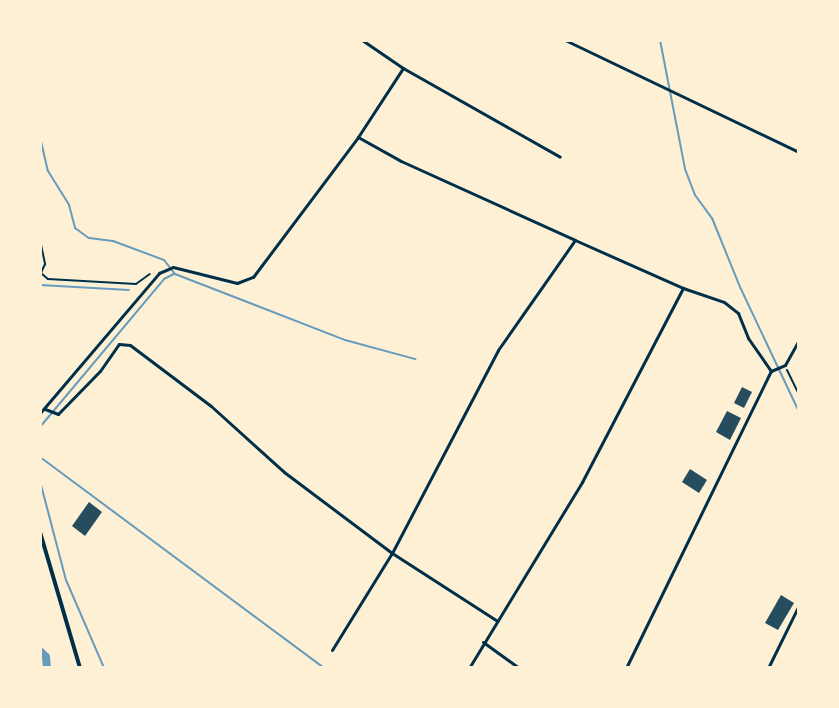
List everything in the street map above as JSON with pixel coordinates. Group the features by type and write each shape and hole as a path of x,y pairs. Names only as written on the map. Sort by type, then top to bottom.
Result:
{"street":[{"path":"362,40 403,68 560,157"},
{"path":"565,40 799,152"},
{"path":"40,413 159,273 173,267 237,283 253,277 358,137 403,68"},
{"path":"358,137 401,161 575,240 683,288 724,302 738,313 748,338 771,371"},
{"path":"332,650 392,553 453,443 498,350 575,240"},
{"path":"469,668 582,482 683,288"},
{"path":"626,668 771,371 785,365 799,340"},
{"path":"45,409 58,414 100,371 119,344 130,345 211,406 284,472 392,553 496,620"},
{"path":"40,532 80,668"},
{"path":"768,668 799,605"},
{"path":"483,642 519,668"}],"path":[{"path":"40,240 45,264 40,274 48,279 136,284 145,274 159,273"},
{"path":"785,365 799,395"}],"building":[{"path":"742,387 752,392 744,408 734,403"},
{"path":"727,411 741,418 730,440 716,432"},
{"path":"690,469 707,480 699,493 682,482"},
{"path":"89,502 102,512 85,536 72,526"},
{"path":"781,595 794,603 778,630 765,623"}],"waterway":[{"path":"660,40 685,169 695,195 712,218 740,287 799,412"},
{"path":"40,137 48,171 69,205 75,228 89,238 113,241 164,260 175,274 345,340 415,359"},
{"path":"40,427 164,279 174,274"},
{"path":"40,285 129,290"},
{"path":"40,457 323,667"},
{"path":"40,481 66,580 104,668"},
{"path":"40,651 46,657 47,668"}]}
